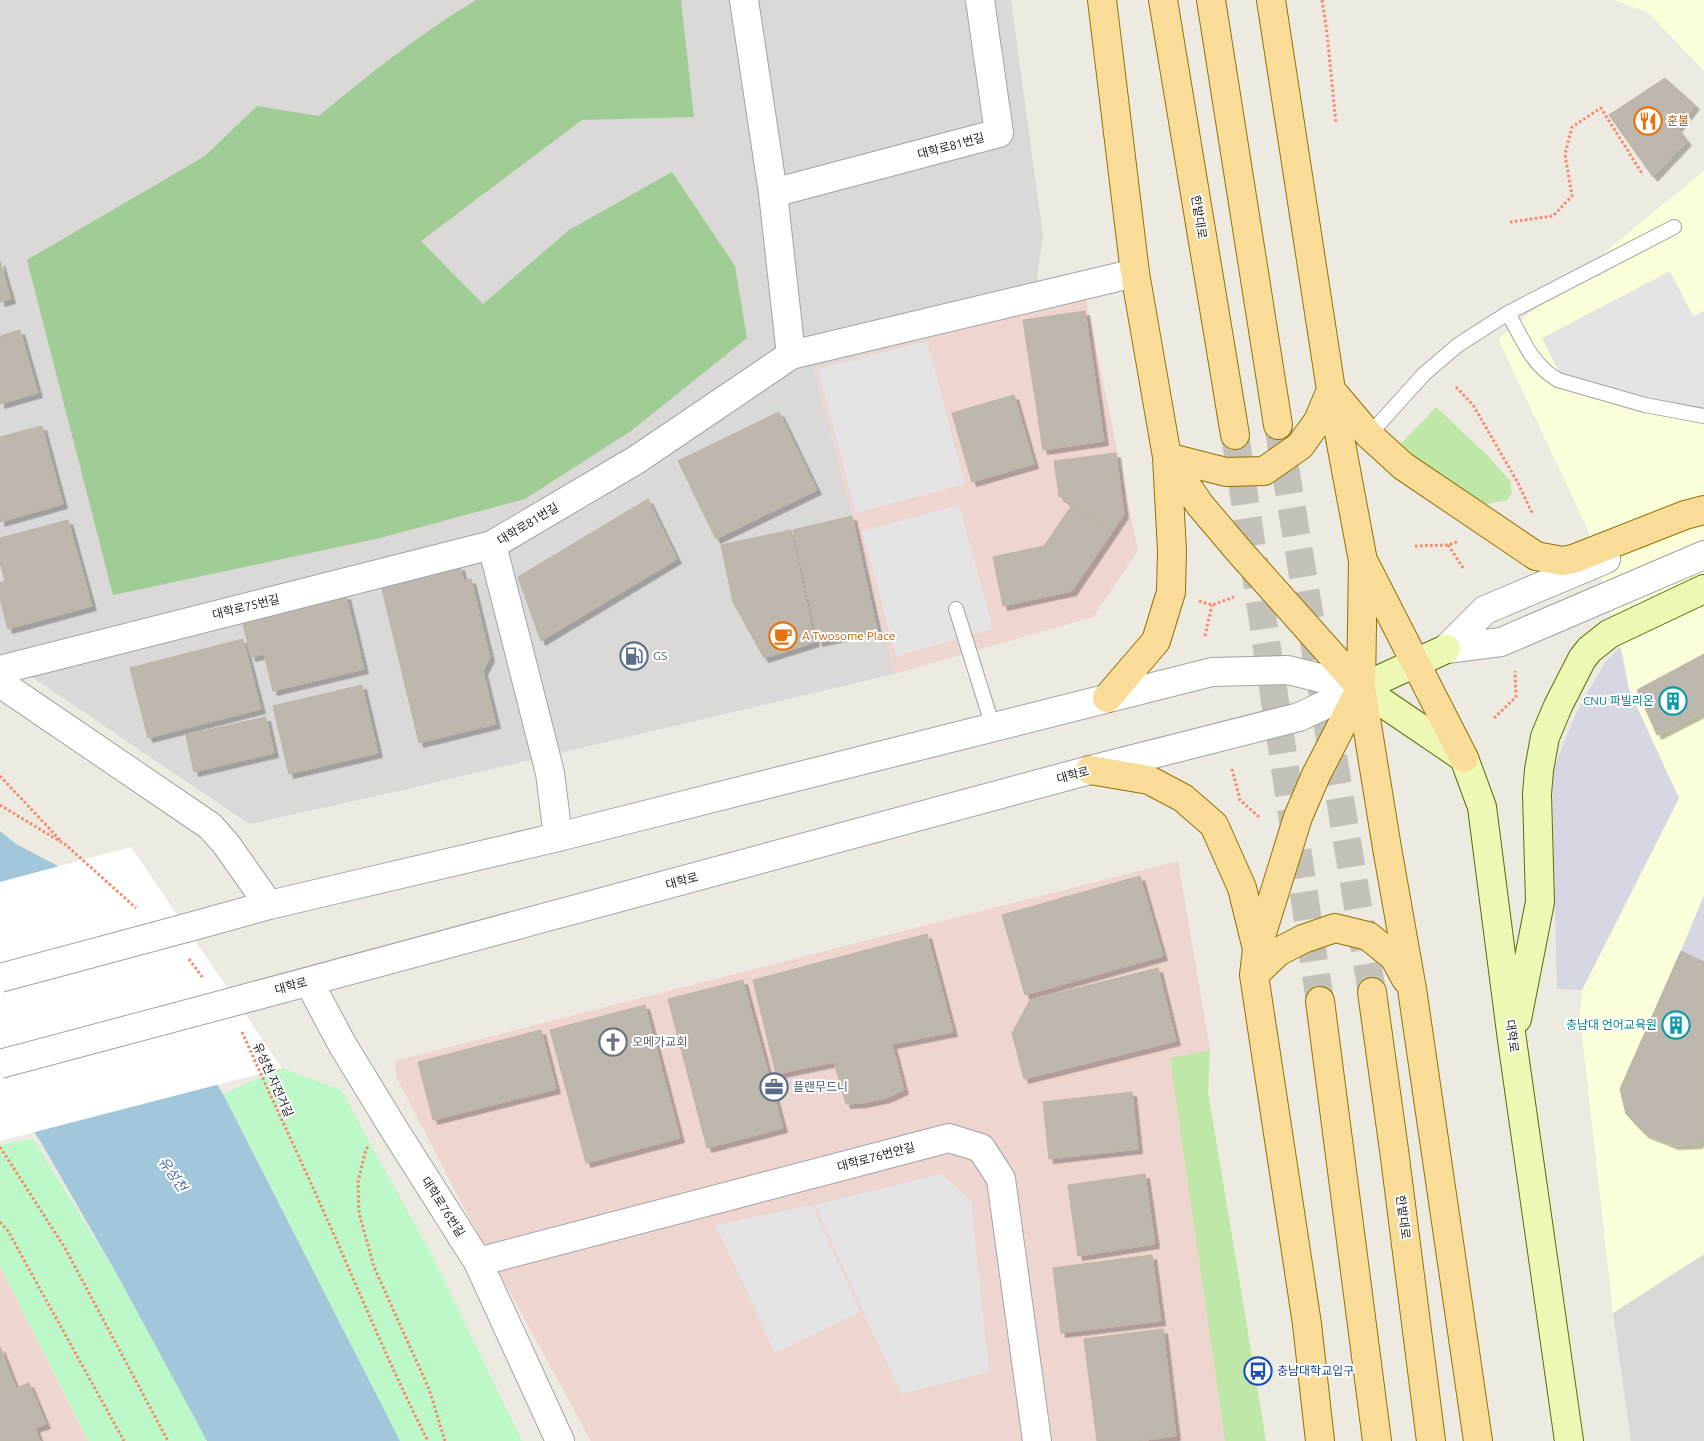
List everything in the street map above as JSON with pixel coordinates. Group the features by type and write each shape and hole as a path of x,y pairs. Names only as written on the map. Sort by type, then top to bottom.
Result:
{"main road":[{"path":"1102,0 1135,274 1167,457 1172,551 1171,592 1156,641 1107,698"},
{"name":"한밭대로","path":"1163,0 1235,434"},
{"path":"1211,0 1278,425"},
{"path":"1271,0 1331,390 1363,561 1361,688 1386,848 1412,989 1478,1441"},
{"path":"1167,457 1226,472 1264,470 1300,446 1318,422 1331,390"},
{"path":"1331,390 1369,435 1397,461 1421,480 1536,556 1549,560 1562,561 1573,559 1685,515 1704,510"},
{"path":"1167,457 1200,505 1361,688 1464,758"},
{"path":"1363,561 1464,758"},
{"path":"1512,1040 1540,902 1537,794 1539,770 1545,737 1558,706 1582,659 1599,642 1609,634 1704,589"},
{"path":"1255,962 1298,817 1316,774 1361,688 1446,649"},
{"name":"대학로","path":"1464,758 1482,807 1512,1040 1569,1441"},
{"path":"1090,770 1150,780 1183,798 1214,824 1242,888 1255,962 1307,1324 1320,1441"},
{"path":"1255,962 1303,939 1335,928 1368,936 1394,957 1412,989"},
{"name":"한밭대로","path":"1372,992 1431,1441"},
{"path":"1320,1001 1378,1441"}],"street":[{"path":"744,0 773,193 791,355"},
{"name":"대학로81번길","path":"773,193 999,133 980,0"},
{"name":"대학로81번길","path":"558,838 550,773 492,545 636,460 791,355 1135,274"},
{"path":"1446,649 1485,610 1704,518"},
{"name":"대학로75번길","path":"0,670 492,545"},
{"path":"1446,649 1501,642 1704,555"},
{"path":"0,978 269,906 558,838 1212,672 1288,670 1361,688"},
{"path":"0,684 210,826 226,844 269,906"},
{"name":"대학로","path":"0,1064 237,1013 309,982 1090,770 1299,717 1361,688"},
{"name":"대학로76번길","path":"309,982 342,1044 478,1262 560,1441"},
{"name":"대학로76번안길","path":"478,1262 949,1138 982,1148 1001,1179 1037,1441"}],"lane":[{"path":"1369,435 1424,374 1458,345 1508,314 1674,227"},
{"path":"1508,314 1534,362 1545,373 1558,380 1645,404 1704,416"},
{"path":"956,609 993,727"}],"path":[{"path":"1322,0 1336,124"},
{"path":"1510,222 1553,216 1572,196 1565,154 1572,126 1601,108 1643,175"},
{"path":"1456,387 1473,405 1518,483 1536,521"},
{"path":"1415,546 1448,545 1464,569"},
{"path":"1205,636 1212,605 1234,597"},
{"path":"1494,718 1516,697 1516,670"},
{"path":"1232,769 1240,800 1259,817"},
{"path":"0,776 66,845 139,910"},
{"path":"0,805 66,845"},
{"path":"188,957 204,979"},
{"name":"유성천 자전거길","path":"237,1013 242,1032 376,1332 428,1441"},
{"path":"392,1126 366,1149 358,1182 359,1213 374,1267 429,1389 445,1441"},
{"path":"0,1147 65,1248 168,1441"},
{"path":"0,1222 8,1230 124,1441"}],"shaded area":[{"path":"0,0 1011,0 1043,236 1037,275 1045,307 814,368 894,674 399,791 249,824 0,655"},
{"path":"1614,0 1704,0 1704,71 1648,12"},
{"path":"1704,171 1704,1254 1613,1313 1580,1017 1582,990 1679,798 1629,690 1624,660 1588,530 1498,339"},
{"path":"1670,271 1693,316 1704,311 1704,418 1564,382 1542,338"},
{"path":"1086,299 1138,551 1093,617 894,674 814,368 1045,307"},
{"path":"927,341 965,484 856,513 818,369"},
{"path":"959,505 993,629 896,656 862,531"},
{"path":"1620,647 1629,690 1679,798 1582,990 1557,989 1552,773 1575,715 1604,664"},
{"path":"1178,861 1210,1050 1171,1058 1225,1441 591,1441 462,1204 397,1078 394,1061"},
{"path":"1704,895 1704,962 1681,951"},
{"path":"941,1174 971,1200 989,1372 901,1394 815,1205"},
{"path":"812,1205 860,1312 775,1353 716,1225"},
{"path":"1704,1254 1704,1441 1631,1441 1613,1313"},
{"path":"0,1266 74,1413 88,1441 0,1441"}],"green space":[{"path":"476,0 681,0 694,117 582,120 421,241 483,304 569,230 672,172 735,266 747,338 631,431 525,499 376,539 113,595 27,260 205,156 257,106 319,116 395,55"},
{"path":"1436,407 1488,456 1510,481 1512,493 1507,500 1479,506 1400,445"},
{"path":"1210,1050 1208,1092 1266,1441 1225,1441 1170,1058"},
{"path":"282,1068 341,1090 434,1259 522,1441 400,1441 223,1094"},
{"path":"33,1139 119,1278 207,1441 88,1441 0,1266 0,1145"}],"water":[{"name":"유성천","path":"0,831 16,844 92,884 223,1094 400,1441 207,1441 119,1278 42,1144 0,1080"}],"pier":[{"path":"131,847 282,1068 0,1141 0,882"}],"building":[{"name":"훈불","path":"1665,78 1695,105 1677,128 1687,141 1653,177 1609,115"},
{"path":"0,261 11,299 0,302"},
{"path":"1085,311 1104,441 1043,450 1023,320"},
{"path":"20,330 38,393 0,404 0,336"},
{"path":"1014,395 1034,464 972,482 952,413"},
{"path":"779,412 817,490 716,539 678,461"},
{"path":"42,426 63,504 0,522 0,437"},
{"path":"1116,453 1124,514 1112,532 1059,496 1054,461"},
{"path":"648,499 677,559 541,641 518,577"},
{"path":"1072,505 1112,532 1072,591 1003,606 993,557 1044,546"},
{"path":"852,516 877,629 818,642 793,530"},
{"path":"68,520 92,606 8,629 0,599 0,583 5,581 0,562 0,538"},
{"path":"791,530 815,642 764,658 733,602 721,545"},
{"path":"460,566 464,581 471,579 490,657 483,671 496,724 419,743 381,585"},
{"path":"346,595 364,669 273,691 264,654 251,657 242,620"},
{"path":"243,639 261,709 148,738 130,668"},
{"name":"CNU 파빌리온","path":"1704,654 1704,711 1657,735 1637,690"},
{"path":"362,685 378,753 289,774 273,706"},
{"path":"266,717 274,753 194,772 186,735"},
{"path":"1140,876 1163,956 1025,995 1002,915"},
{"path":"927,934 953,1032 892,1044 904,1090 886,1098 863,1103 846,1104 834,1062 776,1074 753,980"},
{"name":"충남대 언어교육원","path":"1681,951 1704,962 1704,1138 1698,1144 1674,1145 1644,1133 1626,1114 1620,1089"},
{"path":"1158,968 1176,1041 1024,1079 1012,1033 1030,1000"},
{"path":"743,980 783,1128 707,1148 668,999"},
{"path":"645,1005 680,1138 586,1163 550,1030"},
{"path":"541,1030 556,1089 433,1120 418,1062"},
{"path":"1132,1092 1138,1149 1049,1159 1043,1102"},
{"path":"1145,1174 1155,1244 1078,1256 1068,1185"},
{"path":"1152,1255 1161,1321 1061,1333 1053,1268"},
{"path":"1163,1329 1176,1436 1138,1441 1097,1441 1084,1339"},
{"path":"0,1347 16,1388 29,1383 46,1424 35,1428 40,1441 0,1441"}],"tunnel":[{"path":"1278,425 1372,992"},
{"path":"1235,435 1320,1001"}],"place":[{"name":"훈불","path":"1648,121"},
{"name":"A Twosome Place","path":"783,636"},
{"name":"GS","path":"634,656"},
{"name":"CNU 파빌리온","path":"1673,701"},
{"name":"충남대 언어교육원","path":"1676,1025"},
{"name":"오메가교회","path":"613,1042"},
{"name":"플랜무드니","path":"774,1087"},
{"name":"충남대학교입구","path":"1258,1371"}]}
